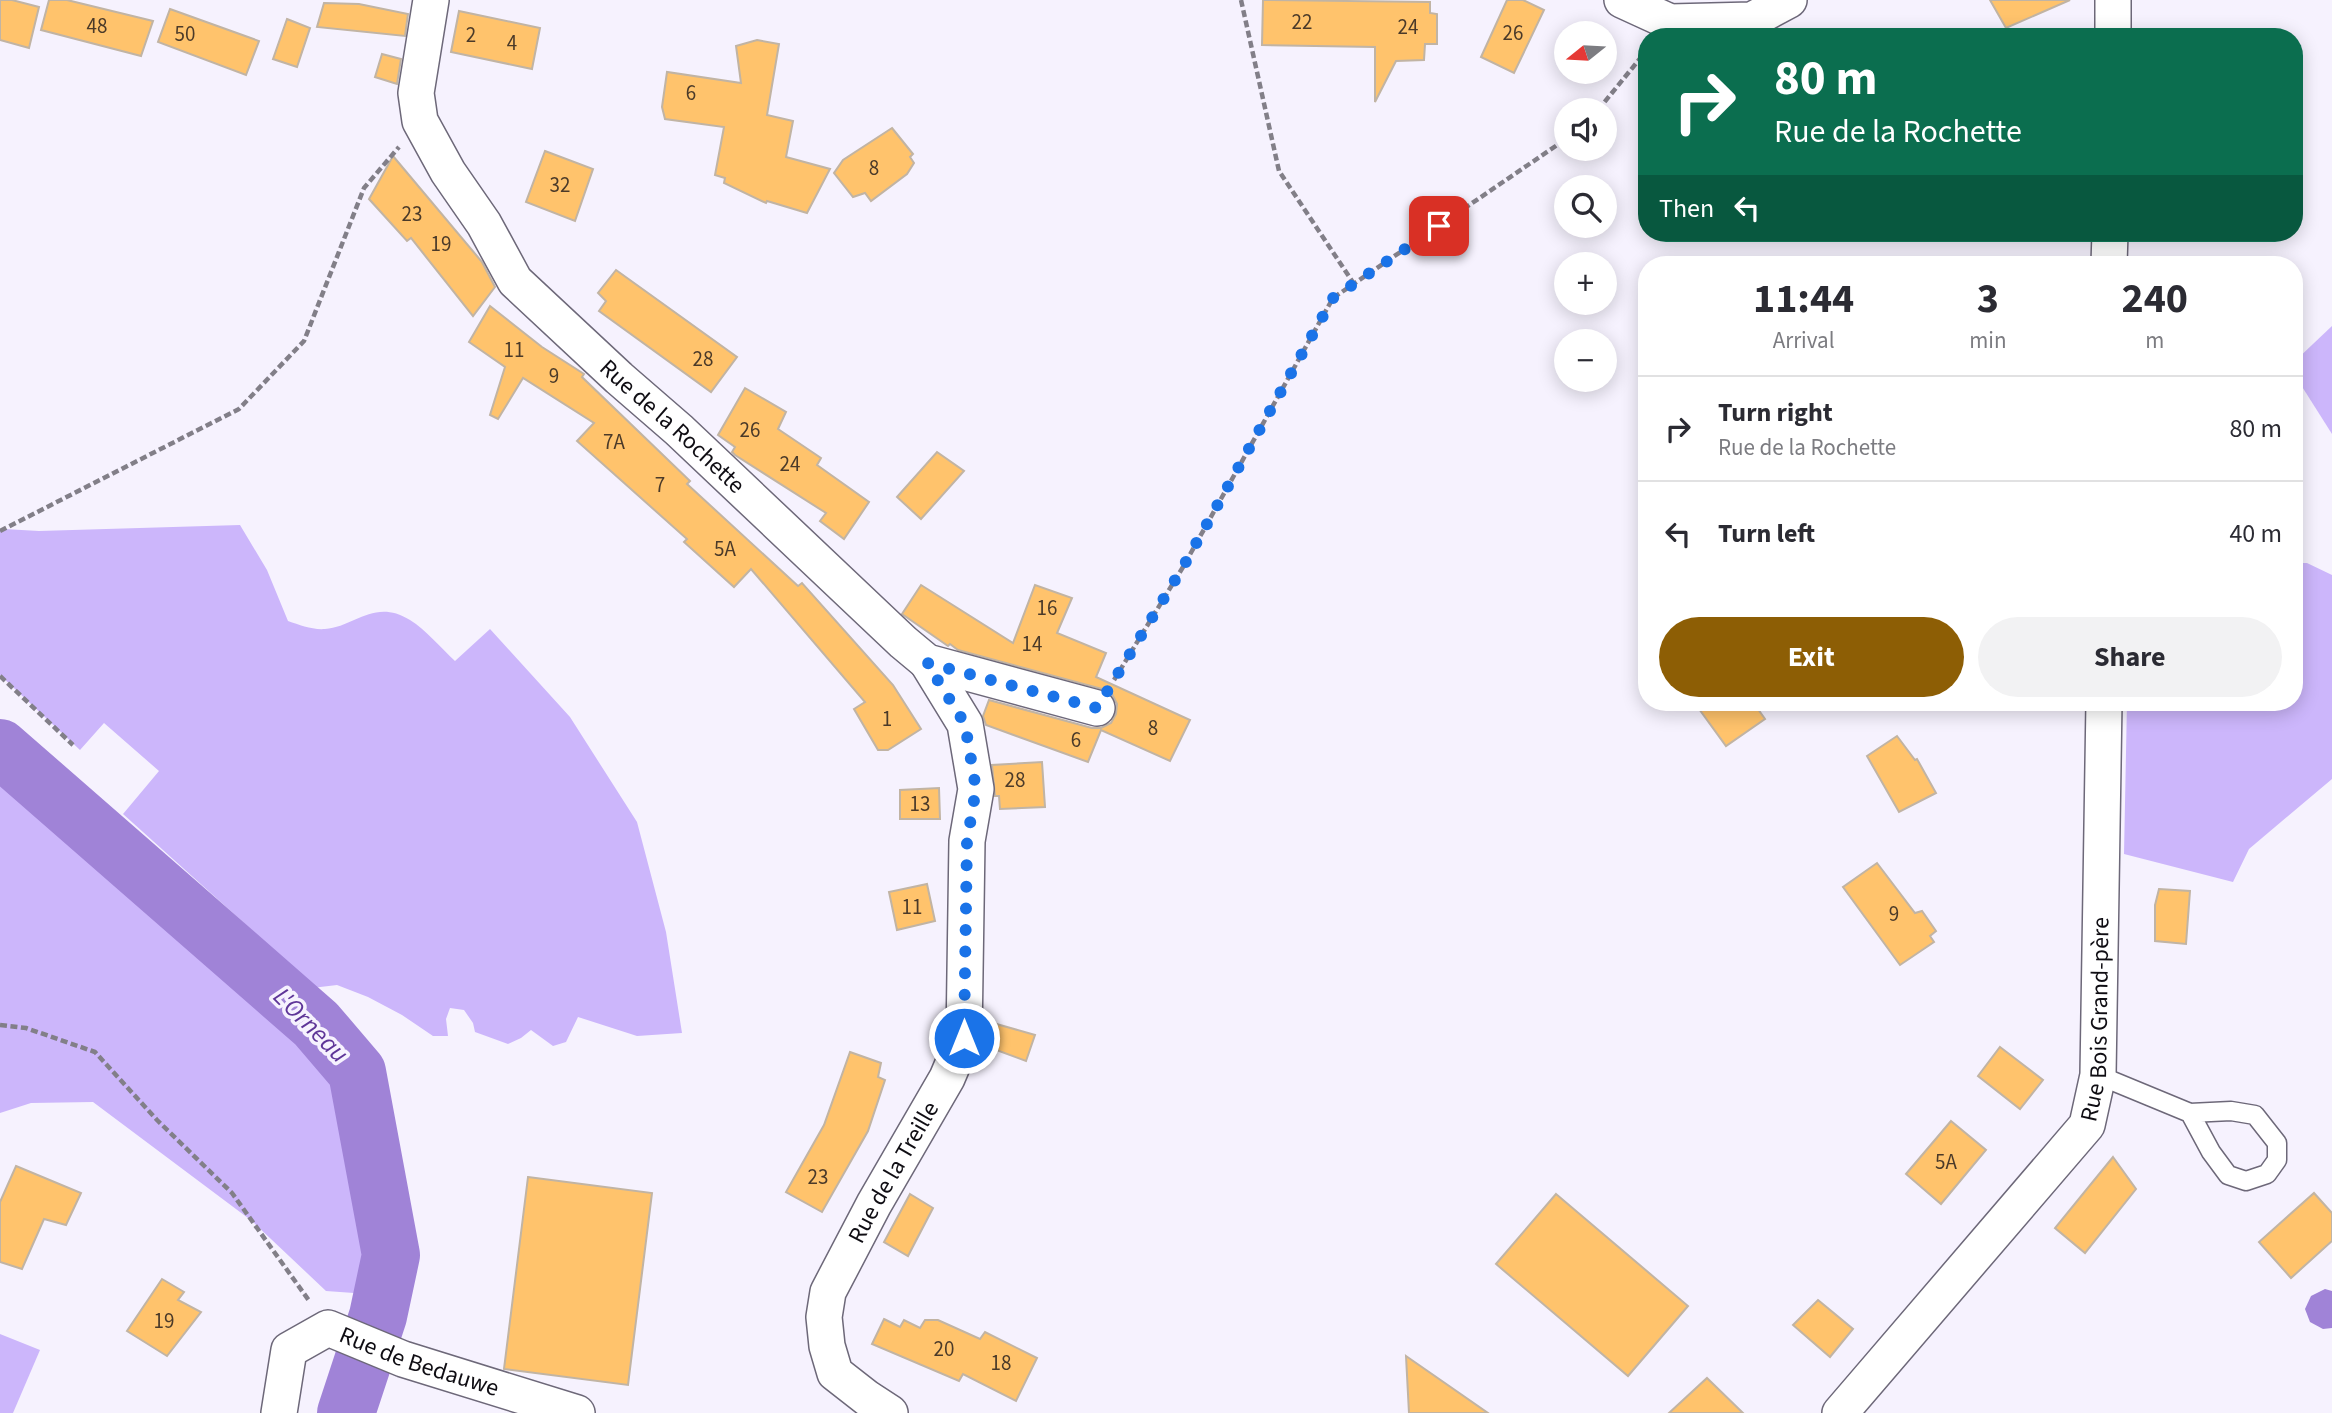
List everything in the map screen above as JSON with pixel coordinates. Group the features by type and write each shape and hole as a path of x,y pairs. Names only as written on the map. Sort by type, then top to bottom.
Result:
{"street":[{"name":"Rue de la Rochette","path":"430,0 416,93 420,121 448,172 484,224 515,281 679,430 927,663 1097,708"},
{"path":"1622,0 1670,22 1752,20 1789,0"},
{"path":"2113,0 2113,28"},
{"name":"Rue de la Treille","path":"890,1413 835,1373 827,1346 824,1317 828,1292 874,1204 947,1078 964,1038 967,841 976,789 965,724 927,663"},
{"name":"Rue Bois Grand-père","path":"1840,1413 2087,1125 2098,1075 2104,711"},
{"name":"Rue de Bedauwe","path":"279,1413 289,1350 328,1328 403,1359 577,1413"}],"lane":[{"path":"2098,1075 2190,1113 2231,1111 2255,1115 2277,1143 2277,1160 2267,1174 2246,1181 2228,1175 2211,1152 2190,1113"}],"path":[{"path":"1241,0 1279,171 1354,284"},
{"path":"1608,98 1638,61"},
{"path":"0,531 239,409 304,341 364,188 420,121"},
{"path":"1097,708 1183,567 1333,298 1554,147"},
{"path":"0,676 73,745"},
{"path":"0,1025 26,1028 95,1052 157,1120 232,1193 328,1328"}],"shaded area":[{"path":"2332,326 2332,434 2303,388 2303,353"},
{"path":"240,525 267,570 288,621 325,629 375,613 397,614 422,629 455,661 490,629 570,717 637,822 666,932 682,1033 637,1036 578,1017 566,1042 553,1046 531,1030 508,1044 475,1032 473,1023 464,1010 450,1008 446,1019 448,1036 433,1036 368,997 337,985 312,988 295,969 123,814 159,771 104,723 80,750 0,675 0,531"},
{"path":"2303,563 2332,575 2332,779 2249,849 2233,882 2124,854 2127,711 2303,711"},
{"path":"0,763 318,1045 340,1078 374,1243 368,1294 326,1291 252,1221 93,1102 31,1103 0,1113"},
{"path":"2325,1289 2332,1291 2332,1328 2323,1329 2310,1322 2305,1309 2311,1296"},
{"path":"0,1334 40,1350 13,1413 0,1413"}],"building":[{"path":"0,0 12,0 39,7 29,48 0,40"},
{"path":"49,0 67,0 153,21 141,56 41,30"},
{"path":"1263,0 1430,2 1430,13 1437,14 1437,44 1425,44 1424,60 1396,61 1375,102 1375,47 1262,45"},
{"path":"1507,0 1523,0 1544,10 1514,73 1481,57"},
{"path":"1990,0 2070,0 2006,28"},
{"path":"324,3 359,4 408,14 405,36 317,27"},
{"path":"170,9 259,41 246,75 158,42"},
{"path":"459,11 540,28 532,69 451,52"},
{"path":"287,19 310,28 297,67 273,59"},
{"path":"757,40 779,44 767,115 793,121 786,157 830,169 807,213 767,201 766,203 724,183 725,178 715,175 724,127 665,119 662,107 667,72 741,83 736,46"},
{"path":"382,54 401,59 397,84 375,77"},
{"path":"892,128 913,154 910,157 914,163 907,174 871,201 865,193 853,197 834,173 843,160"},
{"path":"545,151 593,169 575,221 526,202"},
{"path":"393,156 482,262 495,287 473,316 411,238 407,241 369,199"},
{"path":"616,270 737,357 711,392 599,311 606,301 598,293"},
{"path":"490,306 542,347 584,374 582,377 690,481 687,484 798,586 802,583 893,685 921,729 888,750 878,750 854,709 865,702 751,569 734,587 684,542 687,539 577,441 594,423 523,378 498,419 490,415 505,367 469,342"},
{"path":"745,388 786,412 778,429 821,458 817,465 869,502 844,539 820,521 826,513 735,455 732,452 735,447 718,435"},
{"path":"937,452 964,471 921,519 897,497"},
{"path":"921,585 1013,643 1035,585 1072,598 1057,633 1106,653 1096,677 1190,720 1170,761 1101,730 1088,762 986,725 983,716 989,700 1092,728 1101,728 1111,723 1117,704 1112,694 1102,689 958,650 950,644 948,646 902,614"},
{"path":"1701,711 1759,711 1765,719 1726,746"},
{"path":"1897,736 1915,760 1917,759 1936,793 1899,812 1867,756"},
{"path":"1042,762 1045,807 1000,809 999,796 995,796 992,765"},
{"path":"939,788 940,819 900,819 900,790"},
{"path":"1877,863 1915,913 1922,911 1936,931 1930,936 1934,942 1900,965 1843,887"},
{"path":"927,884 935,921 897,930 889,892"},
{"path":"2159,889 2190,891 2186,944 2155,941 2155,905"},
{"path":"986,1021 1035,1035 1026,1061 983,1045"},
{"path":"2000,1047 2043,1080 2020,1109 1978,1076"},
{"path":"850,1052 881,1063 878,1077 885,1080 868,1131 822,1212 786,1192 824,1125"},
{"path":"1951,1121 1986,1150 1941,1204 1906,1174"},
{"path":"2113,1157 2136,1189 2085,1253 2055,1228"},
{"path":"16,1166 81,1193 66,1225 44,1219 22,1269 0,1262 0,1202"},
{"path":"528,1177 652,1193 628,1385 504,1369"},
{"path":"2314,1193 2332,1213 2332,1241 2291,1278 2259,1242"},
{"path":"910,1194 933,1208 908,1256 884,1242"},
{"path":"1556,1194 1688,1306 1628,1376 1496,1264"},
{"path":"162,1279 184,1292 178,1300 201,1312 167,1356 127,1331"},
{"path":"1818,1300 1853,1329 1830,1357 1793,1325"},
{"path":"884,1319 900,1327 904,1320 920,1328 925,1320 938,1320 980,1339 985,1332 1037,1358 1016,1401 963,1374 959,1381 872,1344"},
{"path":"1406,1356 1488,1413 1409,1413"},
{"path":"1707,1378 1743,1413 1669,1413"}],"waterway":[{"name":"L'Orneau","path":"0,748 316,1024 357,1072 391,1255 378,1316 346,1413"}],"route":[{"path":"964,1038 967,841 976,789 965,724 927,663 1097,708 1183,567 1333,298 1439,226"}]}
